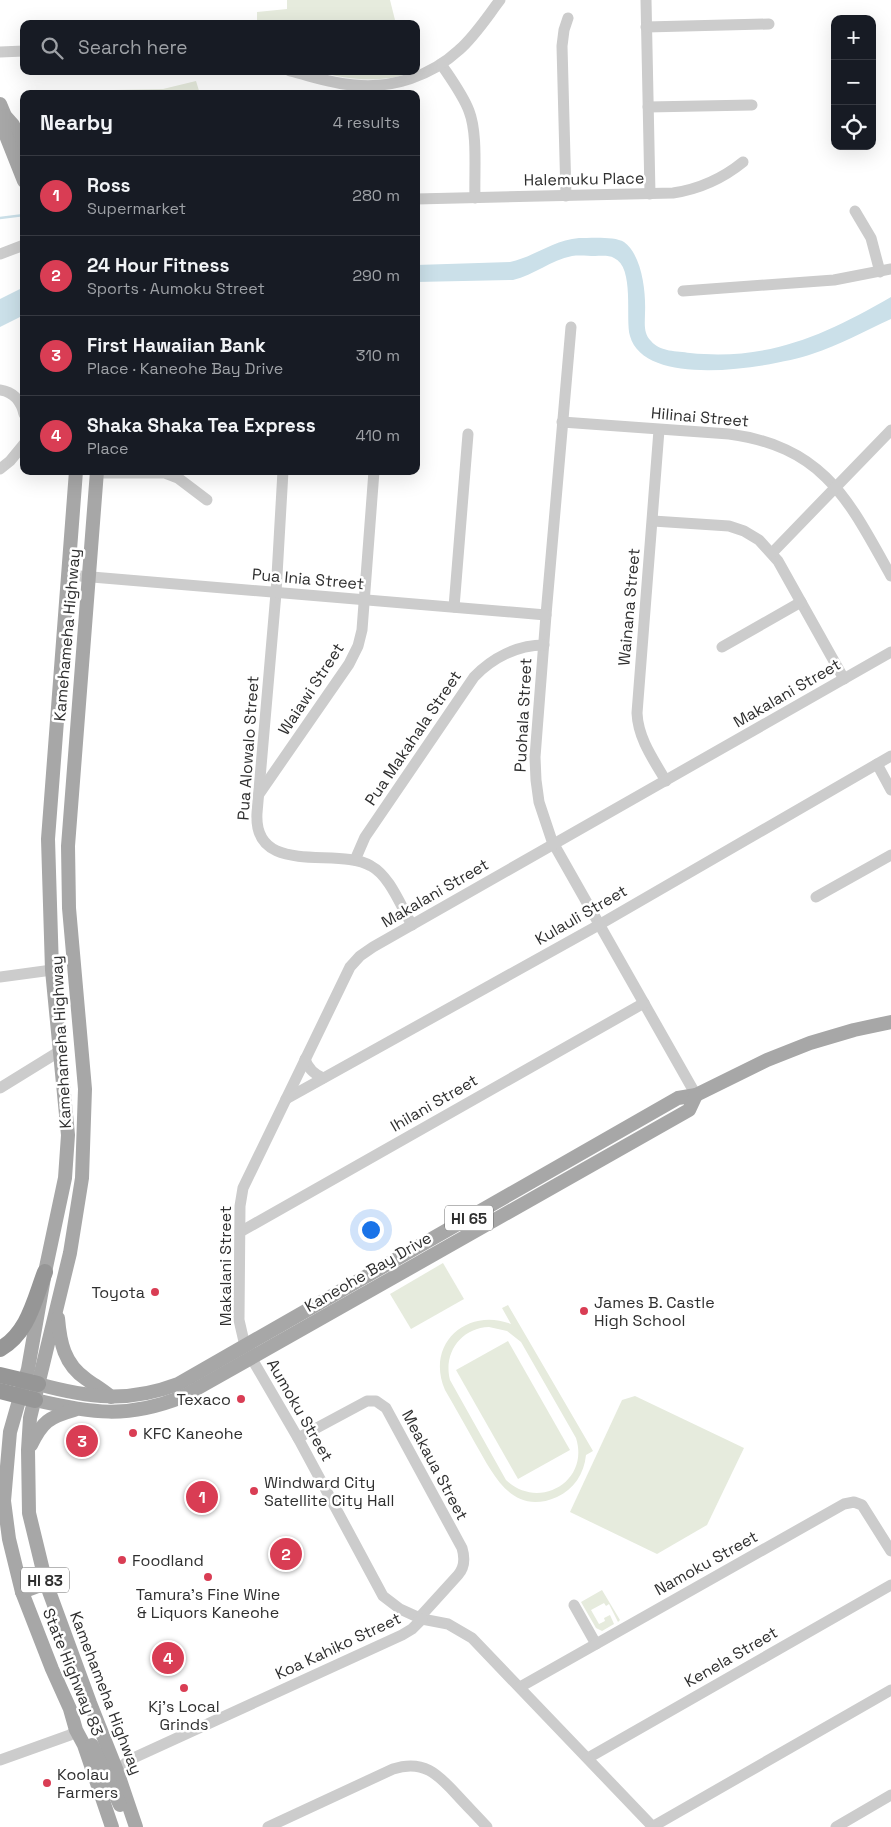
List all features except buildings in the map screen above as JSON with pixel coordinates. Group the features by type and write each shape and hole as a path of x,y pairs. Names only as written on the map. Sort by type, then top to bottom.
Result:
{"highway":[{"path":"0,1348 9,1344 24,1326 44,1272"},
{"path":"0,1375 29,1391"},
{"path":"0,1392 29,1391"}],"main road":[{"path":"2,110 13,124 20,142"},
{"path":"2,110 3,128 20,171"},
{"name":"Kamehameha Highway","path":"76,475 48,836 52,970 68,1135 65,1178 44,1272 29,1391 29,1513 46,1583 117,1771 135,1827"},
{"name":"Kamehameha Highway","path":"29,1391 57,1308 70,1253 82,1178 86,1108 69,908 68,841 97,475"},
{"path":"48,836 68,841"},
{"name":"Kaneohe Bay Drive","path":"29,1391 111,1397 143,1394 166,1388 189,1378 678,1098 696,1096 766,1060 789,1051 839,1034 891,1022"},
{"path":"60,1051 82,1049"},
{"name":"Kaneohe Bay Drive","path":"29,1391 75,1410 117,1412 157,1406 194,1391 689,1110 696,1096"},
{"path":"598,1144 606,1157"},
{"path":"49,1248 70,1253"},
{"path":"57,1308 60,1340 69,1363 80,1375 111,1397"},
{"path":"245,1346 252,1359"},
{"name":"State Highway 83","path":"29,1391 10,1432 4,1501 9,1539 22,1592 70,1709 76,1730 84,1745 112,1827"},
{"name":"HI 83","path":"0,1397 6,1402 11,1412 10,1432"},
{"path":"28,1450 40,1428 47,1420 58,1414 75,1410"},
{"path":"22,1592 46,1583"},
{"path":"90,1703 76,1730 83,1734 94,1750 120,1805 135,1827"}],"street":[{"path":"305,75 340,84 366,86 379,86 416,77 442,64 468,41 500,0"},
{"path":"646,0 650,194"},
{"path":"566,196 562,46 568,18"},
{"path":"646,26 769,24"},
{"path":"0,52 20,51"},
{"path":"442,64 466,104 474,129 475,198"},
{"path":"648,107 752,105"},
{"name":"Halemuku Place","path":"420,199 682,192 703,186 724,176 743,162"},
{"path":"683,291 834,280 886,270 871,238 855,211"},
{"path":"0,254 20,246"},
{"name":"Puohala Street","path":"571,327 546,615 536,780 542,816 554,844 696,1096"},
{"path":"0,390 10,393 18,399 20,404"},
{"name":"Hilinai Street","path":"562,422 729,434 769,443 782,448 806,461 836,487 855,512 891,576"},
{"name":"Wainana Street","path":"660,430 637,713 638,728 642,740 666,781"},
{"path":"772,553 891,430"},
{"path":"454,607 468,434"},
{"path":"0,469 20,449"},
{"path":"170,475 178,478 207,500"},
{"name":"Pua Alowalo Street","path":"283,475 276,593 256,820 259,831 265,842 274,850 290,855 355,860 367,863 382,875 412,925"},
{"name":"Waiawi Street","path":"258,795 353,659 361,638 374,475"},
{"path":"653,521 729,526 752,535 772,553 844,679"},
{"name":"Pua Inia Street","path":"68,575 546,615"},
{"path":"722,646 801,602"},
{"name":"Pua Makahala Street","path":"355,860 365,838 474,677 491,663 517,648 544,645"},
{"name":"Makalani Street","path":"245,1346 239,1320 240,1206 243,1188 350,967 355,961 366,951 891,652"},
{"name":"Kulauli Street","path":"285,1099 599,924 891,756"},
{"path":"877,764 891,790"},
{"path":"816,897 891,855"},
{"path":"0,976 52,970"},
{"name":"Ihilani Street","path":"240,1232 644,1003"},
{"path":"0,1088 60,1051"},
{"path":"305,1059 310,1070 324,1078"},
{"name":"Aumoku Street","path":"252,1359 298,1438 381,1592 395,1606 420,1619"},
{"name":"Meakaua Street","path":"298,1438 367,1401 379,1402 386,1408 462,1548 464,1558 463,1568 458,1576 420,1619"},
{"name":"Namoku Street","path":"520,1688 849,1502 858,1503 864,1508 891,1551"},
{"name":"Kenela Street","path":"588,1758 891,1585"},
{"path":"574,1605 596,1644"},
{"name":"Koa Kahiko Street","path":"117,1771 129,1760 402,1635 412,1629 420,1619 448,1624 465,1633 653,1827"},
{"path":"653,1827 891,1690"},
{"path":"0,1760 70,1735 76,1730"},
{"path":"268,1827 393,1769 411,1765 424,1768 437,1775 487,1827"},
{"path":"836,1827 891,1795"}],"shaded area":[{"path":"287,0 390,0 395,20 257,20 257,12 287,9"},
{"path":"333,75 402,75 374,79"},
{"path":"196,81 199,90 113,90 163,89"},
{"path":"443,1263 464,1299 411,1329 390,1294"},
{"path":"508,1305 593,1451 586,1455 580,1475 568,1490 557,1497 541,1502 528,1501 516,1497 497,1479 445,1390 440,1373 441,1358 445,1344 454,1333 466,1325 479,1321 495,1320 511,1324 502,1308","holes":["489,1327 507,1331 521,1342 576,1438 578,1454 575,1467 568,1479 558,1487 546,1492 532,1493 519,1489 506,1480 450,1380 449,1360 456,1344 463,1337 479,1328"]},
{"path":"508,1341 570,1450 518,1479 456,1370"},
{"path":"635,1396 744,1448 707,1525 657,1554 570,1512 622,1400"},
{"path":"602,1590 620,1620 618,1622 609,1604 606,1606 604,1603 591,1610 599,1624 610,1615 614,1624 602,1631 596,1628 581,1602"}],"water":[{"path":"570,239 615,239 624,242 630,248 642,274 645,295 645,324 648,338 655,345 664,349 690,353 719,354 771,349 819,334 891,297 891,319 852,338 794,359 741,368 684,369 659,363 641,353 630,336 625,272 621,263 612,257 572,256 513,280 420,282 420,265 510,262"},
{"path":"20,289 20,317 0,327 0,299"}],"waterway":[{"path":"0,218 20,216"}],"place":[{"name":"Toyota","path":"155,1292"},
{"name":"James B. Castle High School","path":"584,1311"},
{"name":"Texaco","path":"241,1399"},
{"name":"KFC Kaneohe","path":"133,1433"},
{"name":"First Hawaiian Bank","path":"82,1441"},
{"name":"Windward City Satellite City Hall","path":"254,1491"},
{"name":"Ross","path":"202,1497"},
{"name":"24 Hour Fitness","path":"286,1554"},
{"name":"Foodland","path":"122,1560"},
{"name":"Tamura's Fine Wine & Liquors Kaneohe","path":"208,1577"},
{"name":"Shaka Shaka Tea Express","path":"168,1658"},
{"name":"Kj's Local Grinds","path":"184,1688"},
{"name":"Koolau Farmers","path":"47,1783"}]}
